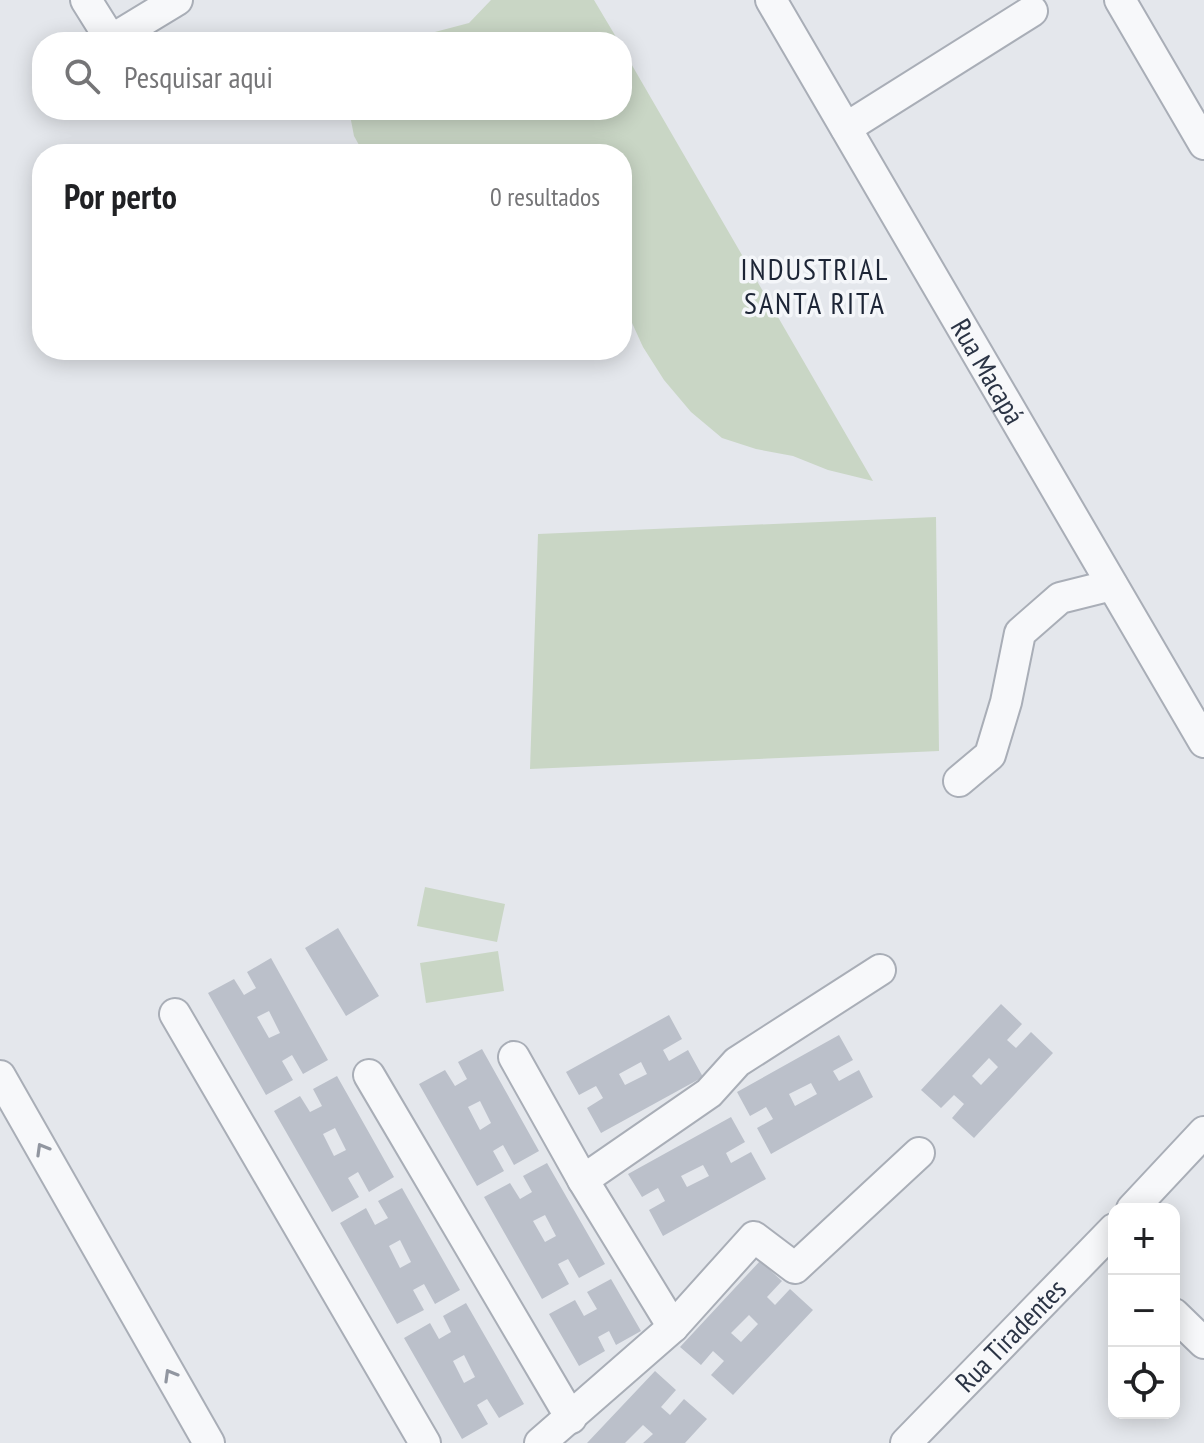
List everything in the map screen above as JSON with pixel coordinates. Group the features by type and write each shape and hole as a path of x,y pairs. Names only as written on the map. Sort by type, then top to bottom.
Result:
{"street":[{"path":"86,0 106,32"},
{"path":"124,32 177,0"},
{"name":"Rua Macapá","path":"771,0 1204,742"},
{"path":"1120,0 1204,144"},
{"path":"846,128 1032,11"},
{"path":"959,781 990,755 1006,702 1020,633 1060,598 1112,585"},
{"path":"583,1180 709,1093 737,1062 880,970"},
{"path":"175,1014 425,1443"},
{"path":"514,1057 583,1180 673,1327"},
{"path":"369,1075 571,1418"},
{"path":"0,1076 209,1443"},
{"path":"1138,1203 1204,1132"},
{"path":"540,1443 673,1327 754,1237 795,1268 919,1153"},
{"name":"Rua Tiradentes","path":"906,1443 1108,1244"},
{"path":"1180,1320 1204,1343"}],"green space":[{"path":"491,0 594,0 613,32 435,32 469,23"},
{"path":"632,65 873,481 722,438 691,412 664,380 632,323 632,144 358,144 351,120 632,120"},
{"path":"936,517 939,751 530,769 538,534"},
{"path":"425,887 505,904 497,942 417,926"},
{"path":"498,951 504,991 426,1003 420,963"}],"building":[{"path":"338,928 379,996 346,1016 305,948"},
{"path":"271,958 328,1060 303,1074 292,1055 282,1061 293,1080 266,1095 208,993 234,979 244,995 256,988 247,972","holes":["269,1011 280,1033 269,1038 257,1017"]},
{"path":"1001,1004 1022,1024 1007,1040 1016,1048 1031,1032 1053,1053 974,1138 952,1118 964,1104 954,1095 941,1108 921,1090","holes":["989,1058 998,1067 981,1085 972,1076"]},
{"path":"669,1015 682,1039 663,1050 669,1061 688,1050 703,1077 601,1133 587,1108 603,1098 596,1086 579,1095 566,1072","holes":["641,1062 647,1074 625,1085 619,1074"]},
{"path":"839,1035 853,1060 833,1071 839,1081 859,1070 873,1097 771,1154 757,1128 773,1119 766,1107 750,1116 737,1092","holes":["811,1083 817,1094 795,1106 789,1094"]},
{"path":"482,1049 539,1151 514,1165 503,1145 493,1151 504,1171 477,1186 419,1084 445,1070 455,1086 467,1079 458,1062","holes":["480,1101 491,1123 480,1130 468,1107"]},
{"path":"337,1076 394,1177 369,1192 358,1172 348,1178 359,1197 332,1212 274,1111 300,1096 310,1112 322,1106 313,1089","holes":["335,1128 346,1150 334,1156 323,1134"]},
{"path":"731,1117 745,1142 726,1153 731,1163 751,1152 766,1179 663,1236 649,1210 665,1201 658,1188 642,1197 628,1174","holes":["703,1165 709,1176 687,1187 681,1176"]},
{"path":"547,1163 605,1264 579,1278 568,1259 558,1264 569,1284 542,1299 484,1197 510,1183 520,1199 532,1192 523,1176","holes":["545,1215 556,1236 545,1242 533,1221"]},
{"path":"402,1188 460,1290 435,1304 424,1284 413,1290 424,1310 397,1324 340,1223 366,1208 375,1225 388,1218 378,1201","holes":["400,1240 411,1262 400,1268 389,1246"]},
{"path":"760,1261 782,1281 767,1297 775,1305 790,1289 813,1310 733,1395 711,1375 724,1361 713,1351 701,1365 680,1347","holes":["749,1315 758,1324 741,1342 731,1333"]},
{"path":"611,1279 641,1331 616,1345 609,1331 598,1337 605,1351 579,1366 549,1314 575,1300 584,1316 597,1309 587,1292"},
{"path":"466,1303 524,1404 499,1418 487,1399 477,1405 488,1424 462,1439 404,1338 430,1323 439,1339 451,1332 443,1316","holes":["464,1355 475,1377 464,1383 453,1361"]},
{"path":"655,1371 676,1390 661,1407 670,1415 684,1399 707,1419 685,1443 643,1443 653,1434 643,1425 625,1443 587,1443"}],"district":[{"name":"INDUSTRIAL SANTA RITA","path":"815,287"}]}
